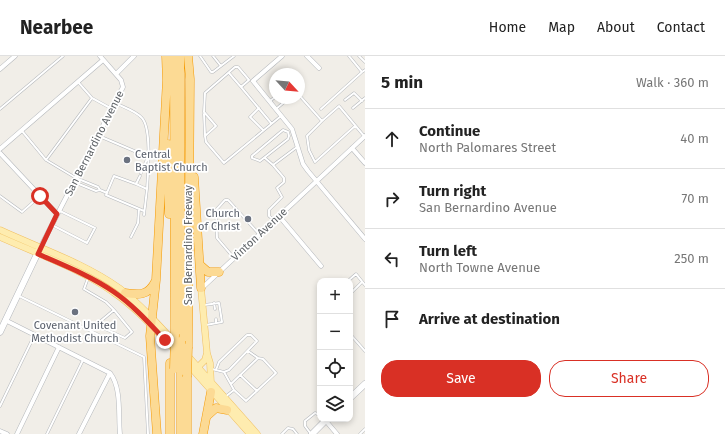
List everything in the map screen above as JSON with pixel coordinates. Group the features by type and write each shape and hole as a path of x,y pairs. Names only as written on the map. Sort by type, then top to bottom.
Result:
{"highway":[{"name":"San Bernardino Freeway","path":"166,56 173,332 182,371 187,434"},
{"path":"173,332 174,56"},
{"path":"180,56 184,344"},
{"name":"San Bernardino Freeway","path":"170,434 182,371 184,344 190,78 188,56"},
{"path":"190,78 201,288"},
{"path":"157,434 152,321 156,280 167,79"},
{"path":"200,265 208,272 219,272"},
{"path":"125,293 137,294 148,292 156,280"},
{"path":"176,434 182,371"},
{"path":"182,371 182,434"},
{"path":"204,434 211,387"},
{"path":"207,416 216,408 227,410"}],"main road":[{"path":"0,230 115,293 152,321 182,371 211,387 224,398 257,434"},
{"path":"0,237 100,276 125,293 198,367 227,410 250,434"},
{"name":"San Bernardino Avenue","path":"0,332 39,251"},
{"path":"201,288 207,353 213,369 211,387"},
{"path":"198,367 205,360 207,353"},
{"path":"353,395 365,384"},
{"path":"311,434 324,422"}],"street":[{"path":"0,69 15,56"},
{"path":"100,56 116,74 134,56"},
{"path":"269,100 251,81 282,56"},
{"path":"307,56 319,68"},
{"path":"0,149 103,60"},
{"name":"San Bernardino Avenue","path":"39,251 123,87 123,84 116,74"},
{"path":"272,104 292,129 303,164 365,239"},
{"name":"Vinton Avenue","path":"201,288 365,136"},
{"path":"352,148 365,163"},
{"path":"0,153 40,196 58,212"},
{"path":"279,216 321,266"},
{"path":"5,320 110,373 115,380 120,434"},
{"path":"17,434 59,347"},
{"path":"79,434 110,373"},
{"path":"328,422 337,434"},
{"path":"0,431 7,434"}],"lane":[{"path":"0,109 63,56"},
{"path":"200,56 211,72 217,70 234,56"},
{"path":"212,56 221,66"},
{"path":"349,56 362,72"},
{"path":"359,56 365,62"},
{"path":"241,87 251,81 238,67 235,67 205,93 204,112 206,142 224,163 282,115"},
{"path":"322,109 365,70"},
{"path":"229,73 272,123"},
{"path":"78,82 92,98 112,109"},
{"path":"345,100 354,93 362,101"},
{"path":"46,160 92,98"},
{"path":"353,108 365,98"},
{"path":"305,102 322,121"},
{"path":"115,103 136,113 144,120 148,141 147,157 136,184"},
{"path":"276,109 282,104"},
{"path":"355,126 315,162 310,150 307,136 339,106 365,136"},
{"path":"259,108 250,117 263,130"},
{"path":"204,112 216,126 205,136"},
{"path":"22,130 46,160 75,180 96,191 100,190"},
{"path":"283,130 288,132 289,138 264,158 256,160 252,157 283,130"},
{"path":"98,135 147,157 150,163 144,215"},
{"path":"273,165 290,150 298,147"},
{"path":"264,158 273,165 284,178 284,182 277,188 282,197 269,210 269,216 274,220"},
{"path":"107,193 114,176 147,189"},
{"path":"75,180 98,187 100,190 107,193 106,195 144,212"},
{"path":"0,196 22,212 40,196"},
{"path":"234,258 217,238 216,210 225,200 228,200 235,206 259,234"},
{"path":"131,237 138,223 139,209"},
{"path":"52,225 87,243 95,228 58,212"},
{"path":"351,278 356,274 365,285"},
{"path":"88,277 84,289 106,302 132,332 126,338 96,325"},
{"path":"353,291 362,282"},
{"path":"17,295 144,357 148,434"},
{"path":"203,305 219,303 222,322 205,325"},
{"path":"213,304 214,309"},
{"path":"90,330 114,310"},
{"path":"216,318 216,323"},
{"path":"0,406 34,335"},
{"path":"247,335 251,335 257,341 248,351 229,370 224,372 213,369 247,335"},
{"path":"353,337 365,351"},
{"path":"224,372 234,390 246,401 276,373 263,359 258,358 248,351"},
{"path":"231,384 258,358"},
{"path":"47,434 83,359"},
{"path":"240,376 257,391"},
{"path":"224,398 234,390"},
{"path":"311,434 305,426 306,421 315,413 317,414"},
{"path":"282,434 288,428 293,429 297,434"},
{"path":"360,434 365,429"}],"place":[{"name":"Central Baptist Church","path":"127,160"},
{"name":"Church of Christ","path":"248,219"},
{"name":"Covenant United Methodist Church","path":"75,312"}],"route":[{"path":"40,196 57,214 38,254 80,273 115,293 133,308 165,340"}]}
